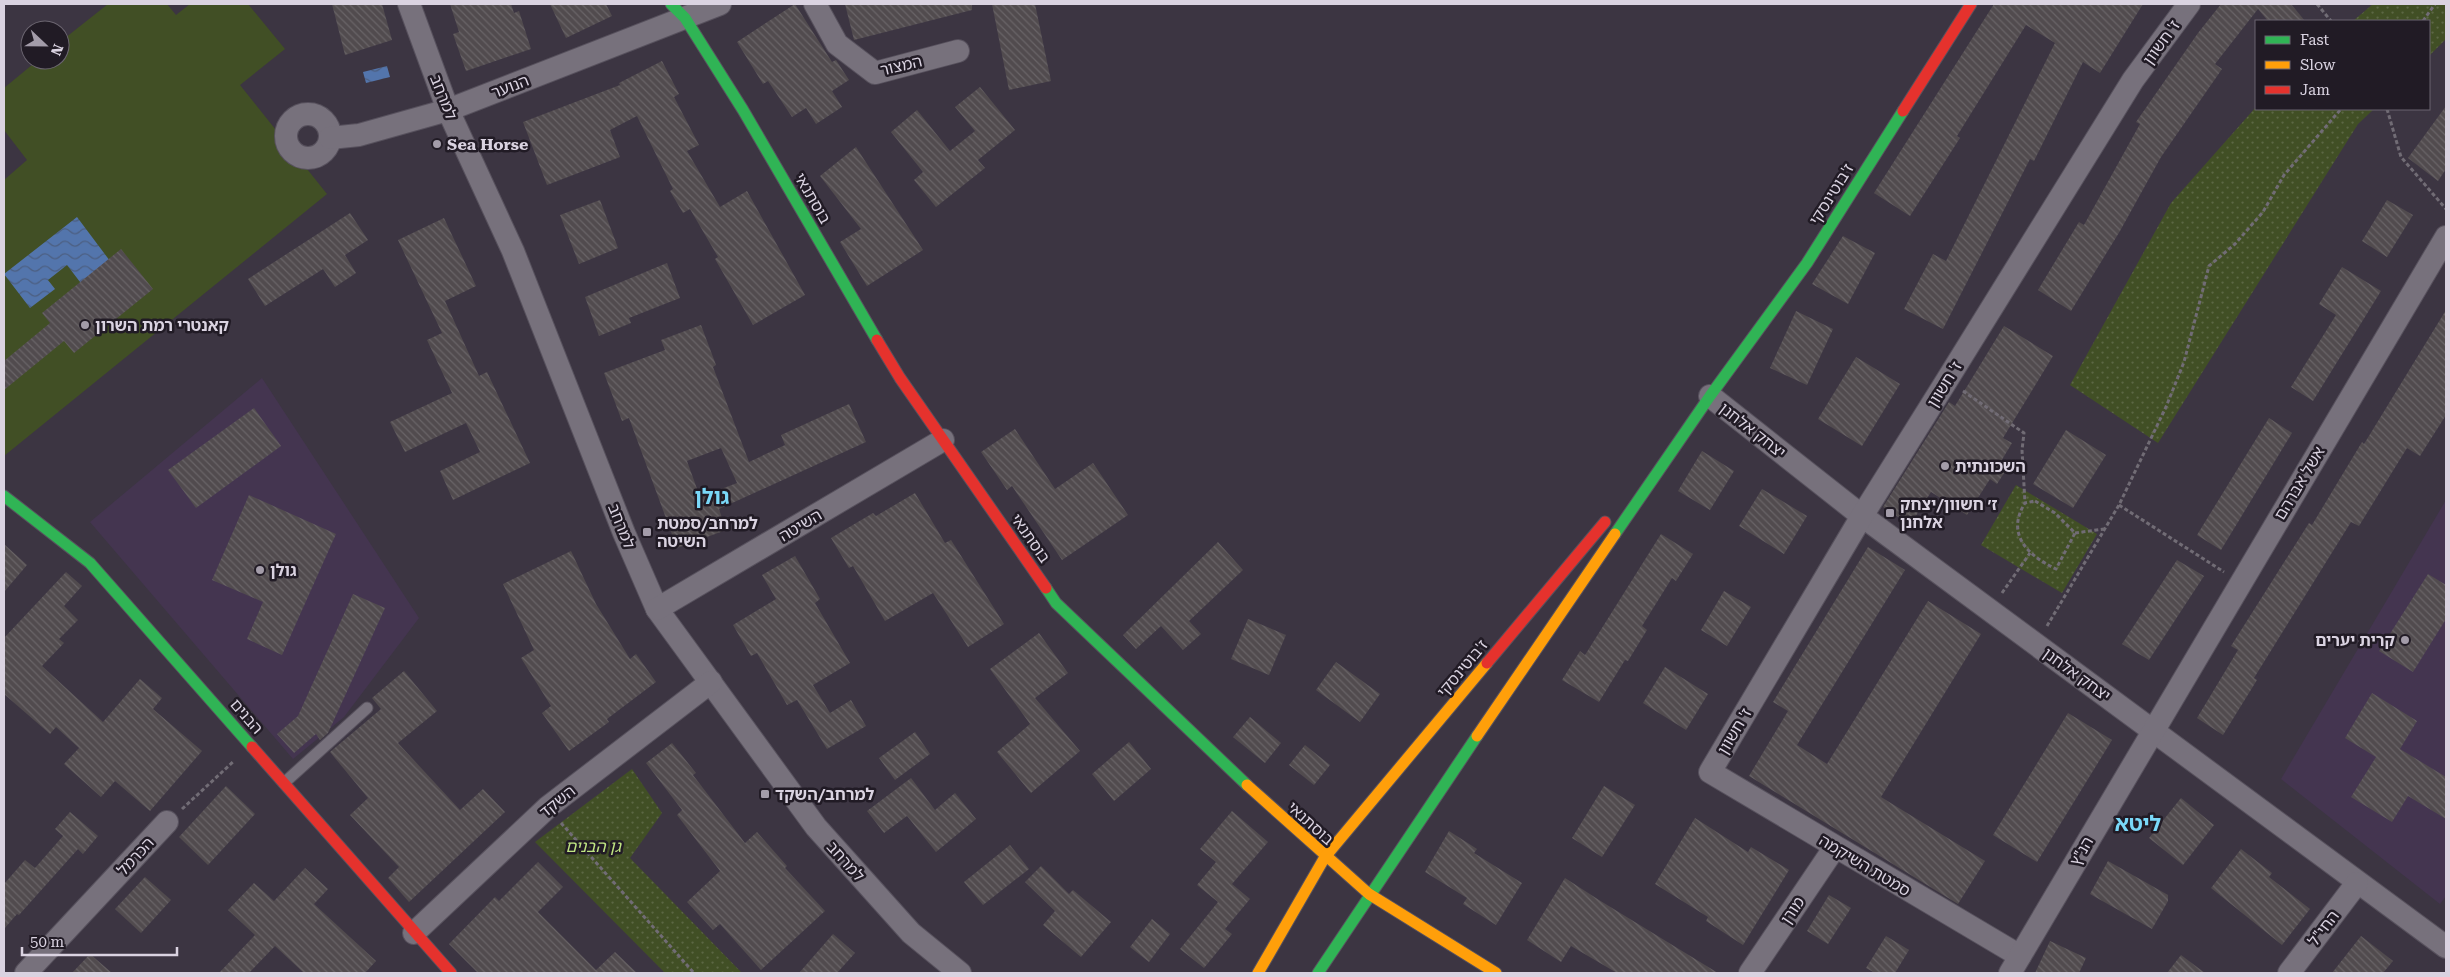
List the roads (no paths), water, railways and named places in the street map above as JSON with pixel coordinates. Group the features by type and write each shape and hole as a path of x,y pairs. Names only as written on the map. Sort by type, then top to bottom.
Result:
{"street":[{"name":"למרחב","path":"409,4 448,110 513,251 657,610 816,828 911,933 960,973"},
{"name":"הנוער","path":"330,138 359,135 448,110 678,11 720,4"},
{"name":"המצור","path":"815,4 837,44 875,73 958,50"},
{"name":"ז'בוטינסקי","path":"1318,973 1369,894 1710,396 1807,263 1971,4"},
{"name":"ז' חשוון","path":"1710,772 1862,516 1946,380 2133,80 2188,4"},
{"name":"בוסתנאי","path":"678,11 743,110 900,378 1056,603 1278,815 1325,857 1369,894 1496,973"},
{"name":"אשל אברהם","path":"2153,729 2446,237"},
{"name":"ז'בוטינסקי","path":"1626,496 1710,396"},
{"name":"יצחק אלחנן","path":"1710,396 1862,516 2153,729 2357,883 2446,946"},
{"name":"השיטה","path":"657,610 942,440"},
{"name":"הבנים","path":"4,496 90,563 451,973"},
{"name":"ז'בוטינסקי","path":"1258,973 1325,857 1614,512"},
{"name":"השקד","path":"414,933 548,807 711,682"},
{"name":"הנ\"ץ","path":"2015,965 2153,729"},
{"name":"סמטת השיקמה","path":"1710,772 1835,847 2015,965"},
{"name":"הכרמל","path":"26,973 167,822"},
{"name":"מורן","path":"1750,973 1835,847"},
{"name":"החי\"ל","path":"2290,973 2357,883"}],"lane":[{"path":"284,783 367,708"}],"water":[{"path":"387,66 390,77 366,83 363,72"},
{"path":"77,217 119,273 90,295 67,265 48,280 55,289 30,308 4,274"}],"place":[{"name":"Sea Horse","path":"437,144"},
{"name":"קאנטרי רמת השרון","path":"85,325"},
{"name":"השכונתית","path":"1945,466"},
{"name":"ז׳ חשוון/יצחק אלחנן","path":"1890,513"},
{"name":"למרחב/סמטת השיטה","path":"647,532"},
{"name":"גולן","path":"260,570"},
{"name":"קרית יערים","path":"2405,640"},
{"name":"למרחב/השקד","path":"765,794"}],"district":[{"name":"גולן","path":"712,497"},
{"name":"ליטא","path":"2138,824"}],"park label":[{"name":"גן הבנים","path":"593,846"}]}
